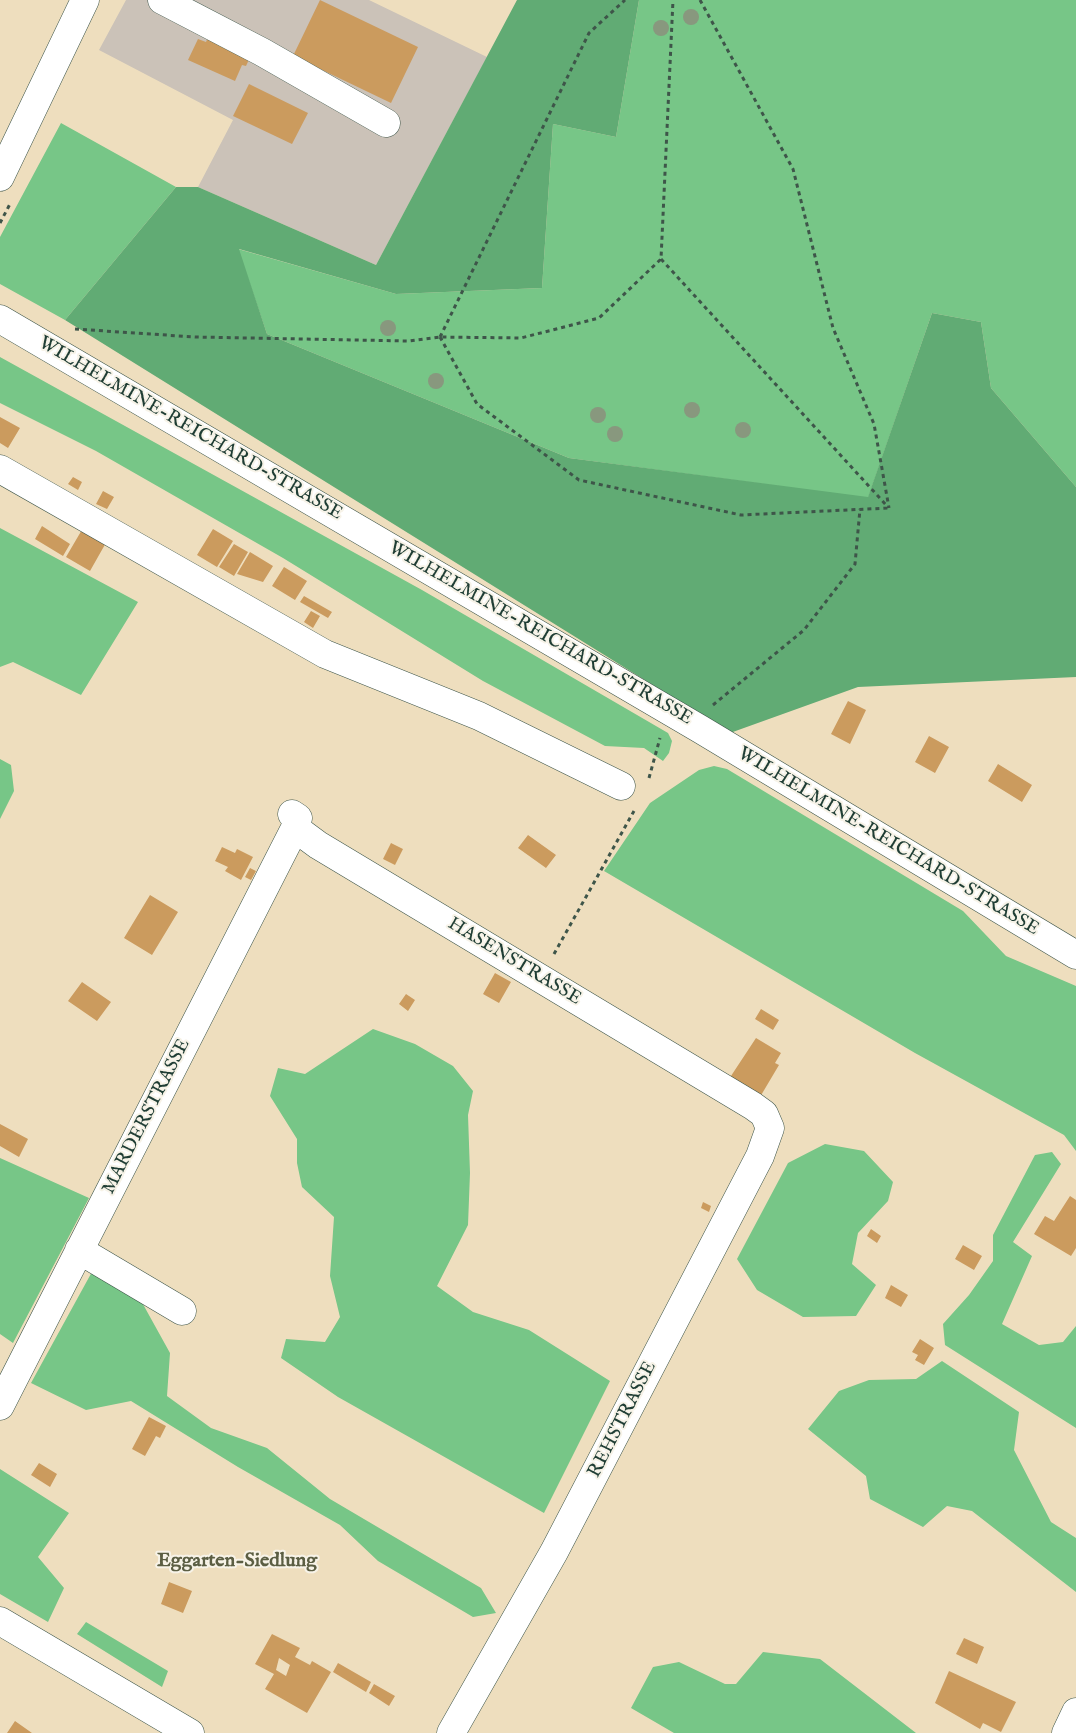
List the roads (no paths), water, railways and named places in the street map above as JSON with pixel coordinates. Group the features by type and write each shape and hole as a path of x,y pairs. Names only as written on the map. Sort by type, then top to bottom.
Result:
{"street":[{"path":"162,0 262,52 386,123"},
{"path":"0,177 81,1"},
{"name":"WILHELMINE-REICHARD-STRASSE","path":"0,319 700,729 1076,955"},
{"path":"0,469 325,654 479,716 629,797"},
{"name":"HASENSTRASSE","path":"292,819 318,845 753,1106"},
{"name":"MARDERSTRASSE","path":"0,1406 292,819"},
{"name":"REHSTRASSE","path":"451,1733 554,1552 760,1156 770,1128 764,1114 753,1106"},
{"path":"79,1250 182,1311"},
{"path":"0,1621 190,1733"},
{"path":"1066,1733 1076,1712"}],"district":[{"name":"Eggarten-Siedlung","path":"237,1562"}]}
